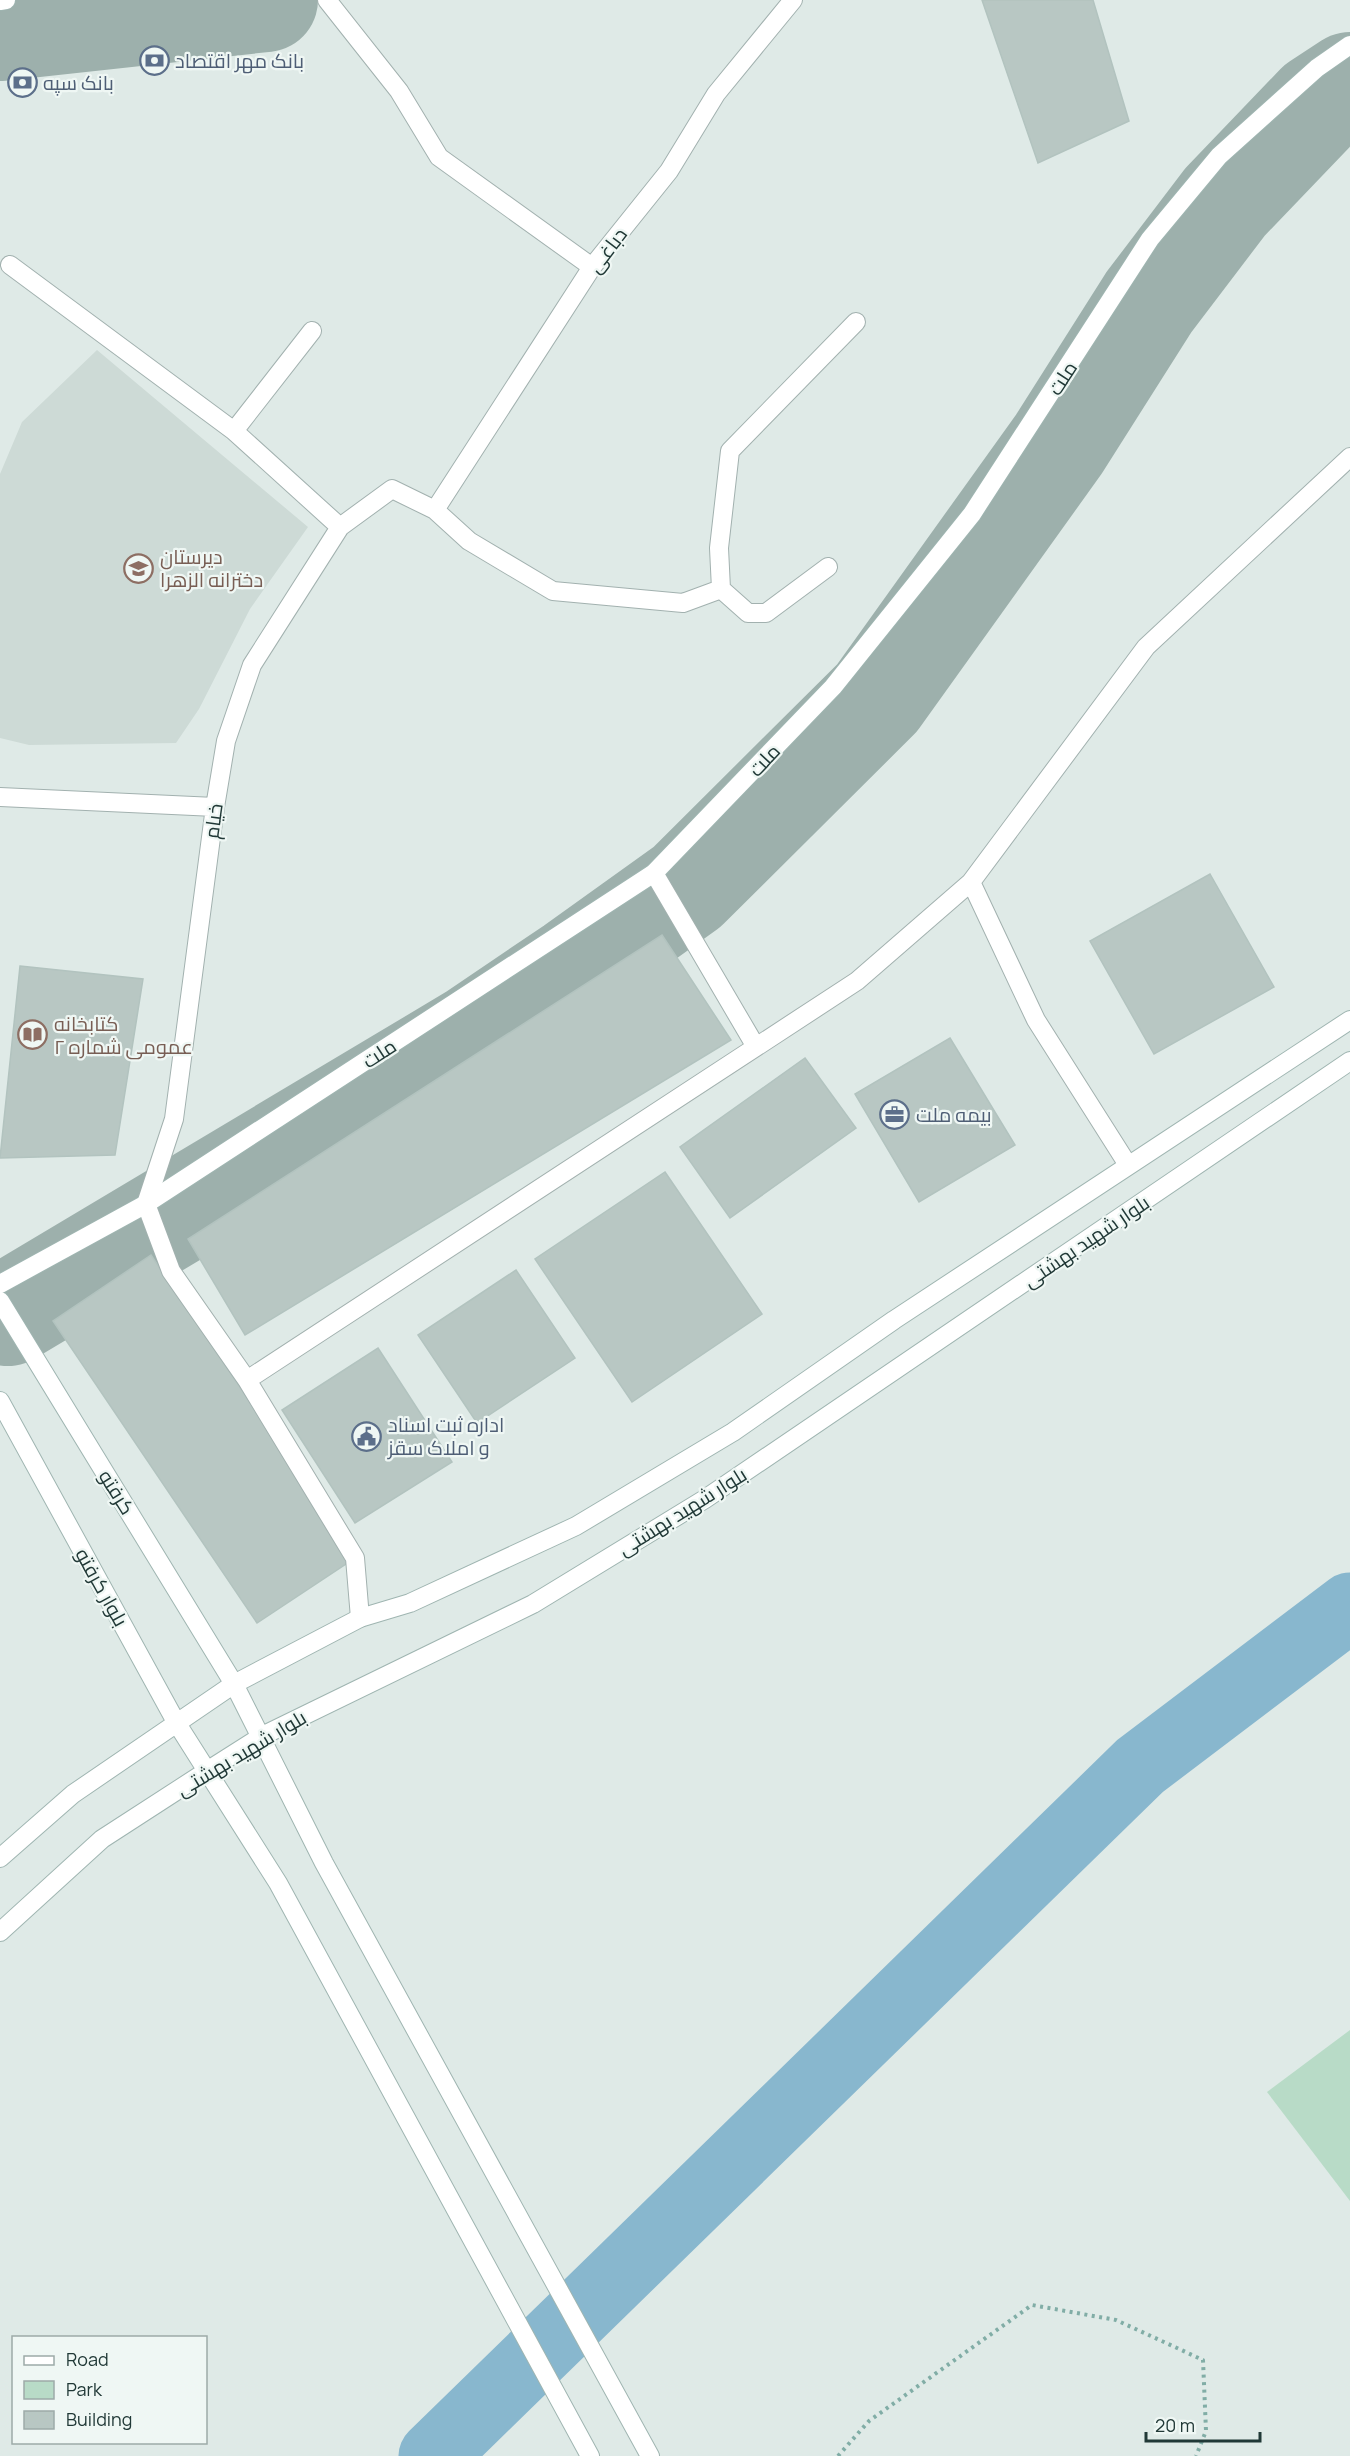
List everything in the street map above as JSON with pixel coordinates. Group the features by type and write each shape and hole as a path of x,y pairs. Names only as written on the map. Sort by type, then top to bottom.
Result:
{"street":[{"path":"0,0 6,0"},
{"path":"327,0 399,91 439,157 592,267"},
{"name":"دباغی","path":"435,510 592,267 669,171 716,94 793,0"},
{"name":"ملت","path":"0,1284 146,1204 654,873 832,687 972,514 1150,239 1219,156 1317,69 1350,45"},
{"path":"10,265 234,431 340,527"},
{"path":"828,567 766,613 748,613 721,589 719,548 730,451 856,322"},
{"path":"234,431 312,331"},
{"path":"247,1380 857,981 971,882 1146,647 1350,457"},
{"name":"خیام","path":"146,1204 174,1119 214,807 226,741 252,665 340,527 392,489 435,510"},
{"path":"435,510 469,541 553,591 683,603 721,589"},
{"path":"0,797 214,807"},
{"path":"654,873 756,1047"},
{"path":"971,882 1036,1020 1128,1165"},
{"name":"بلوار شهید بهشتی","path":"0,1858 73,1794 234,1684 360,1618 410,1603 500,1564 576,1526 733,1432 858,1345 1350,1020"},
{"name":"بلوار شهید بهشتی","path":"0,1932 102,1839 207,1771 262,1736 533,1604 694,1505 1350,1061"},
{"path":"146,1204 171,1270 247,1380 355,1558 360,1618"},
{"name":"کرفتو","path":"0,1301 234,1684 324,1863 650,2456"},
{"name":"بلوار کرفتو","path":"0,1401 177,1722 278,1883 590,2456"}],"path":[{"path":"838,2456 868,2421 1032,2305 1116,2320 1203,2360 1206,2431 1196,2456"}],"shaded area":[{"name":"دیرستان دخترانه الزهرا","path":"97,350 308,527 250,609 199,709 176,743 29,745 0,738 0,474 22,422"}],"green space":[{"path":"1350,2030 1350,2201 1267,2092"}],"building":[{"path":"982,0 1093,0 1129,121 1038,163"},
{"path":"1210,874 1274,987 1154,1054 1090,941"},
{"path":"662,935 731,1040 245,1335 188,1239"},
{"path":"20,966 143,979 115,1155 0,1158"},
{"path":"950,1038 1015,1145 919,1202 855,1094"},
{"path":"805,1058 856,1128 730,1218 680,1147"},
{"path":"665,1172 762,1314 632,1402 535,1259"},
{"path":"151,1255 355,1558 257,1623 53,1321"},
{"path":"516,1270 575,1358 477,1423 418,1335"},
{"name":"اداره ثبت اسناد و املاک سقز","path":"378,1348 452,1462 355,1523 282,1410"}],"waterway":[{"path":"433,2456 1140,1766 1350,1607"}],"taxiway":[{"path":"0,29 266,0"},
{"path":"8,1314 472,1037 687,887 877,698 1059,444 1149,302 1225,202 1318,105 1350,84"}],"place":[{"name":"بانک مهر اقتصاد","path":"154,60"},
{"name":"بانک سپه","path":"22,82"},
{"name":"دیرستان دخترانه الزهرا","path":"139,568"},
{"name":"کتابخانه عمومی شماره ۲","path":"33,1034"},
{"name":"بیمه ملت","path":"895,1114"},
{"name":"اداره ثبت اسناد و املاک سقز","path":"367,1436"}]}
